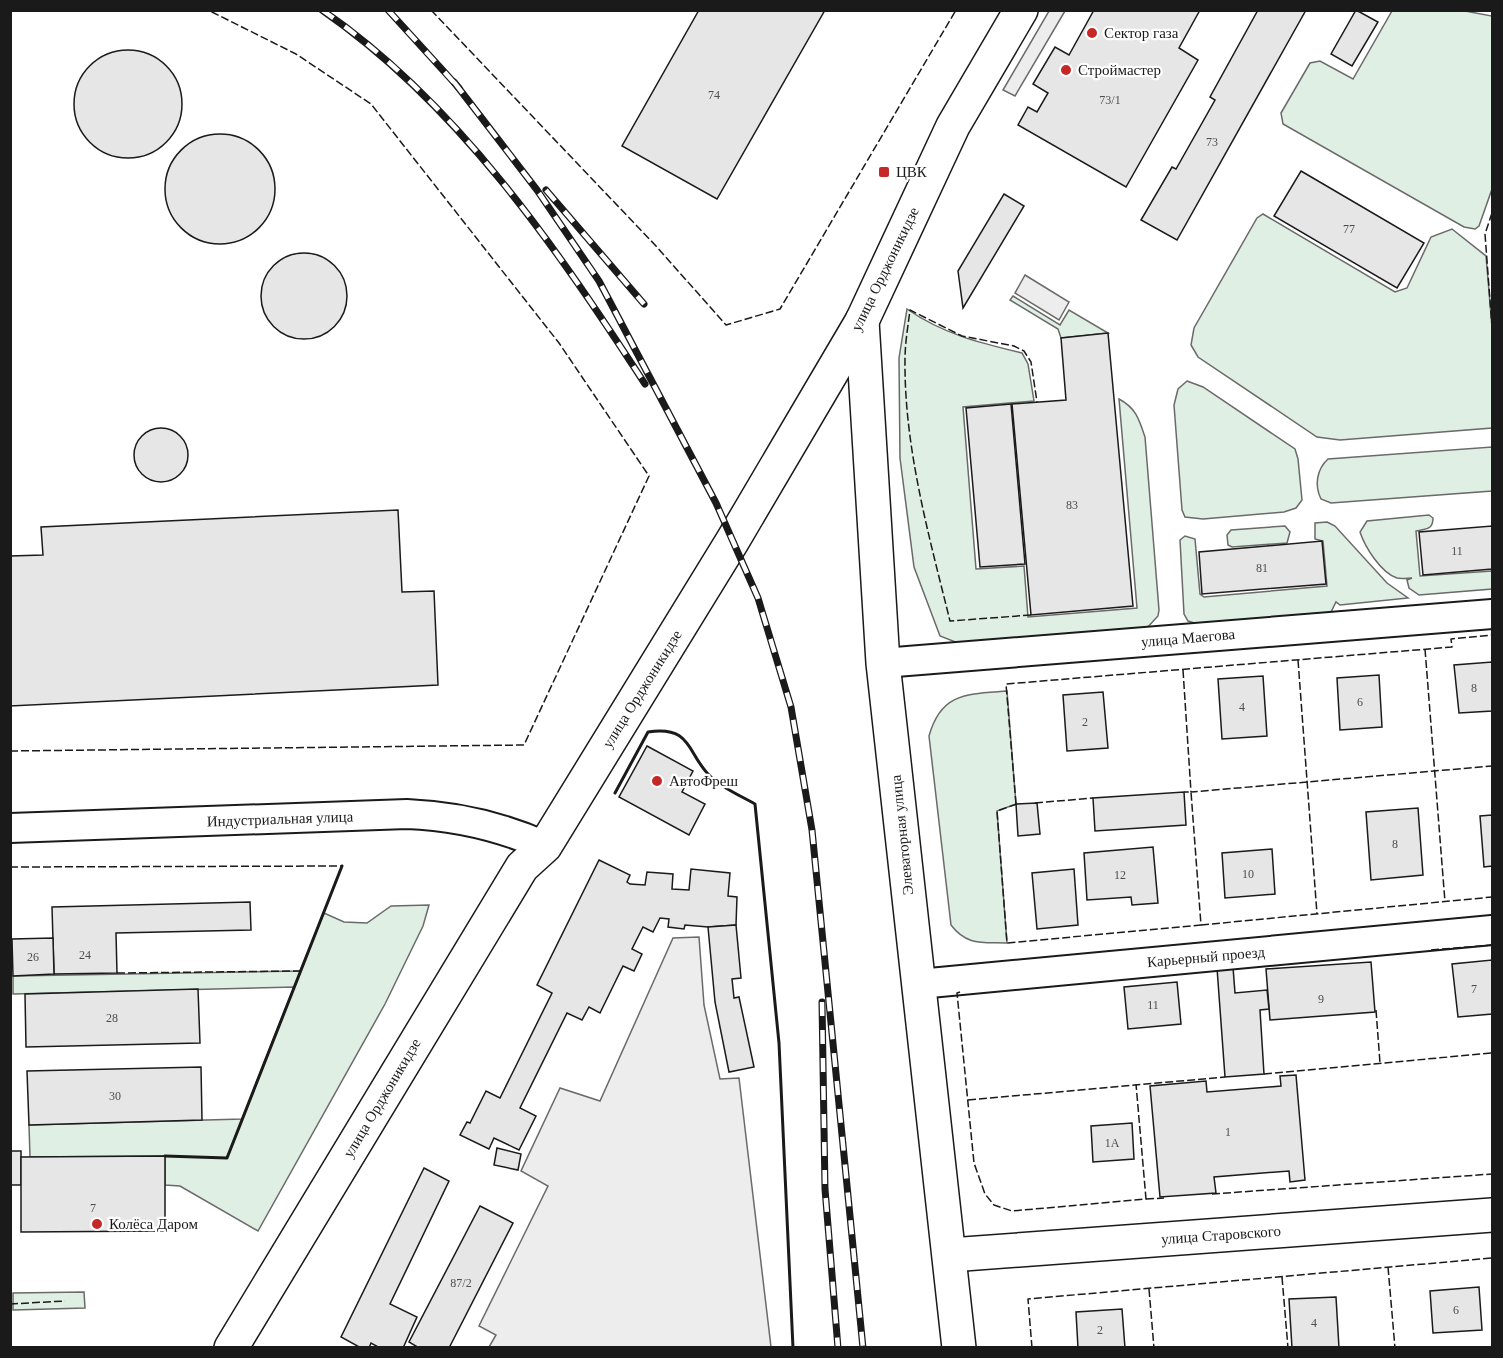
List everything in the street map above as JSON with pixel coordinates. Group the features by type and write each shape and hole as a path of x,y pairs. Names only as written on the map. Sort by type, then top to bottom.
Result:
{"main road":[{"name":"улица Орджоникидзе","path":"231,1347 522,867 545,846 734,540 862,321 953,126 1021,10"},
{"name":"Элеваторная улица","path":"862,321 883,663 959,1347"},
{"name":"улица Старовского","path":"950,1255 1492,1215"}],"street":[{"name":"улица Маегова","path":"883,663 1492,614"},
{"name":"Индустриальная улица","path":"10,828 407,814 477,822 514,833 545,846"},
{"name":"Карьерный проезд","path":"919,984 1492,930"}],"green space":[{"path":"1392,11 1465,11 1492,16 1492,189 1479,226 1475,229 1464,227 1283,124 1281,113 1310,63 1320,61 1353,79"},
{"path":"1263,214 1395,292 1407,288 1431,237 1452,229 1486,256 1492,327 1492,428 1340,440 1317,437 1198,357 1191,345 1194,328 1257,218"},
{"path":"1013,296 1060,325 1069,310 1108,333 1061,338 1058,329 1010,300"},
{"path":"907,309 948,331 1022,353 1028,364 1034,401 963,407 976,569 1024,566 1028,617 1137,608 1119,399 1133,410 1139,419 1145,437 1159,610 1158,616 1146,629 963,645 940,636 914,567 900,458 899,358"},
{"path":"1187,381 1203,387 1295,449 1302,500 1296,508 1284,512 1203,519 1185,517 1182,510 1174,405 1178,389"},
{"path":"1492,447 1492,491 1331,503 1321,499 1319,494 1317,483 1319,472 1328,459"},
{"path":"1429,515 1433,518 1430,527 1416,531 1420,576 1492,571 1492,589 1419,595 1409,588 1407,580 1412,578 1397,578 1385,571 1370,552 1360,532 1367,521"},
{"path":"1327,522 1335,526 1387,583 1408,598 1340,605 1336,602 1330,614 1204,626 1188,621 1184,614 1180,540 1185,536 1195,539 1200,594 1204,597 1327,586 1323,541 1315,539 1315,523"},
{"path":"1285,526 1290,532 1287,543 1232,547 1228,545 1227,535 1231,530"},
{"path":"1007,691 1016,804 997,811 1007,943 976,942 963,937 951,925 929,736 934,722 949,703 968,695"},
{"path":"429,905 423,926 385,1004 258,1231 180,1186 165,1185 165,1156 30,1157 29,1125 242,1119 294,987 13,994 13,976 300,971 324,913 344,922 367,923 391,906"},
{"path":"84,1292 85,1308 13,1310 13,1293"}],"shaded area":[{"path":"1049,11 1065,11 1015,96 1003,90"},
{"path":"1025,275 1069,302 1059,320 1015,293"},
{"path":"699,937 704,1005 720,1079 739,1078 771,1347 489,1347 496,1335 479,1326 548,1186 521,1171 560,1088 600,1101 673,938"}],"building":[{"path":"699,10 825,10 717,199 622,146"},
{"path":"1094,10 1200,10 1179,48 1198,60 1126,187 1018,125 1028,107 1037,112 1048,93 1033,84 1055,47 1069,55"},
{"path":"1258,10 1306,10 1177,240 1141,220 1172,167 1176,169 1215,100 1210,97"},
{"path":"1356,10 1378,22 1352,66 1331,54"},
{"path":"128,50 149,54 166,66 178,83 182,104 178,125 166,142 149,154 128,158 107,154 90,142 78,125 74,104 78,83 90,66 107,54"},
{"path":"220,134 241,138 259,150 271,168 275,189 271,210 259,228 241,240 220,244 199,240 181,228 169,210 165,189 169,168 181,150 199,138"},
{"path":"1301,171 1424,243 1397,288 1274,216"},
{"path":"1004,194 1024,206 963,308 958,271"},
{"path":"304,253 328,260 340,272 347,296 340,320 328,332 304,339 280,332 268,320 261,296 268,272 280,260"},
{"path":"1108,333 1133,606 1031,615 1012,404 1066,400 1061,338"},
{"path":"1011,404 1025,564 980,567 966,408"},
{"path":"156,428 166,428 176,432 184,440 188,455 184,470 176,478 166,482 156,482 146,478 138,470 134,460 134,450 138,440 146,432"},
{"path":"398,510 402,592 434,591 438,685 10,706 10,556 43,555 41,527"},
{"path":"1492,526 1492,569 1423,575 1419,532"},
{"path":"1322,541 1326,584 1202,594 1199,552"},
{"path":"1492,662 1492,711 1459,713 1454,665"},
{"path":"1379,675 1382,727 1340,730 1337,678"},
{"path":"1263,676 1267,736 1222,739 1218,679"},
{"path":"1103,692 1108,748 1067,751 1063,695"},
{"name":"АвтоФреш","path":"647,746 693,771 682,792 705,804 689,835 619,797"},
{"path":"1184,792 1186,825 1095,831 1093,798"},
{"path":"1037,803 1040,834 1018,836 1016,804"},
{"path":"1418,808 1423,875 1371,880 1366,812"},
{"path":"1492,815 1492,866 1484,867 1480,816"},
{"path":"1153,847 1158,903 1132,905 1131,897 1087,900 1084,853"},
{"path":"1272,849 1275,894 1225,898 1222,853"},
{"path":"599,860 630,875 627,882 630,884 645,885 647,872 673,874 672,889 689,890 691,869 730,873 728,896 737,897 736,925 708,927 685,925 684,929 668,927 669,919 660,918 653,932 643,927 632,949 642,954 634,971 623,966 600,1013 589,1007 582,1020 567,1013 520,1108 536,1116 519,1150 494,1138 489,1149 460,1135 467,1122 470,1123 486,1091 500,1098 552,993 537,985"},
{"path":"1074,869 1078,925 1037,929 1032,873"},
{"path":"250,902 251,930 116,933 117,973 54,974 52,907"},
{"path":"736,925 741,978 732,979 734,998 739,997 754,1067 729,1072 715,1002 708,927"},
{"path":"53,938 54,974 13,976 12,939"},
{"path":"1492,960 1492,1014 1458,1017 1452,964"},
{"path":"1371,962 1375,1012 1270,1020 1266,969"},
{"path":"1233,967 1235,993 1267,990 1269,1009 1260,1010 1264,1074 1225,1077 1217,968"},
{"path":"1177,982 1181,1024 1128,1029 1124,987"},
{"path":"198,989 200,1043 26,1047 25,994"},
{"path":"201,1067 202,1120 29,1125 27,1071"},
{"path":"1296,1075 1305,1180 1290,1182 1289,1171 1214,1177 1216,1193 1160,1197 1150,1086 1206,1081 1207,1092 1281,1086 1280,1076"},
{"path":"1132,1123 1134,1159 1093,1162 1091,1126"},
{"path":"497,1148 521,1154 518,1170 494,1165"},
{"path":"10,1151 21,1151 21,1185 10,1185"},
{"path":"165,1156 165,1231 21,1232 21,1157"},
{"path":"424,1168 449,1181 390,1304 417,1317 403,1348 380,1348 371,1343 369,1348 361,1348 341,1337"},
{"path":"480,1206 513,1223 449,1348 419,1348 409,1342"},
{"path":"1479,1287 1482,1330 1433,1333 1430,1291"},
{"path":"1336,1297 1339,1348 1292,1348 1289,1299"},
{"path":"1122,1309 1125,1348 1078,1348 1076,1312"}],"railway":[{"path":"322,10 371,47 417,89 501,181 540,230 645,384"},
{"path":"388,10 459,88"},
{"path":"454,82 537,190 599,281 716,503 758,598 791,707 812,830 863,1348"},
{"path":"546,190 644,304"},
{"path":"822,1002 825,1189 838,1348"}],"fence":[{"path":"10,751 524,745 649,476 559,343 371,104 296,54 208,10"},
{"path":"431,10 656,246 726,325 780,309 956,10"},
{"path":"1492,213 1485,234 1492,327"},
{"path":"1031,615 950,621 913,458 905,360 910,310 962,336 1014,346 1024,351 1031,362 1037,402"},
{"path":"1016,804 1006,684 1452,647 1451,639 1492,635"},
{"path":"1425,649 1445,902"},
{"path":"1298,660 1317,914"},
{"path":"1183,670 1191,792 1492,766"},
{"path":"1017,804 997,811 1007,943 1201,925 1191,792 1184,792"},
{"path":"1035,803 1093,798"},
{"path":"10,867 342,866"},
{"path":"1201,925 1492,897"},
{"path":"1431,950 1492,945"},
{"path":"117,973 301,971"},
{"path":"960,992 957,993 974,1163 985,1194 994,1205 1012,1211 1146,1199 1136,1084"},
{"path":"1376,1010 1380,1063"},
{"path":"1264,1074 1492,1053"},
{"path":"968,1100 1225,1077"},
{"path":"1212,1194 1492,1174"},
{"path":"1146,1199 1164,1198"},
{"path":"1032,1348 1028,1299 1492,1258"},
{"path":"1388,1267 1395,1348"},
{"path":"1282,1277 1288,1348"},
{"path":"1149,1289 1154,1348"},
{"path":"10,1304 65,1301"}],"wall":[{"path":"615,793 648,732 663,731 681,737 715,781 755,804 779,1043 793,1348"},
{"path":"165,1156 227,1158 342,866"}],"place":[{"name":"Сектор газа","path":"1092,33"},
{"name":"Строймастер","path":"1066,70"},
{"name":"ЦВК","path":"884,172"},
{"name":"АвтоФреш","path":"657,781"},
{"name":"Колёса Даром","path":"97,1224"}]}
